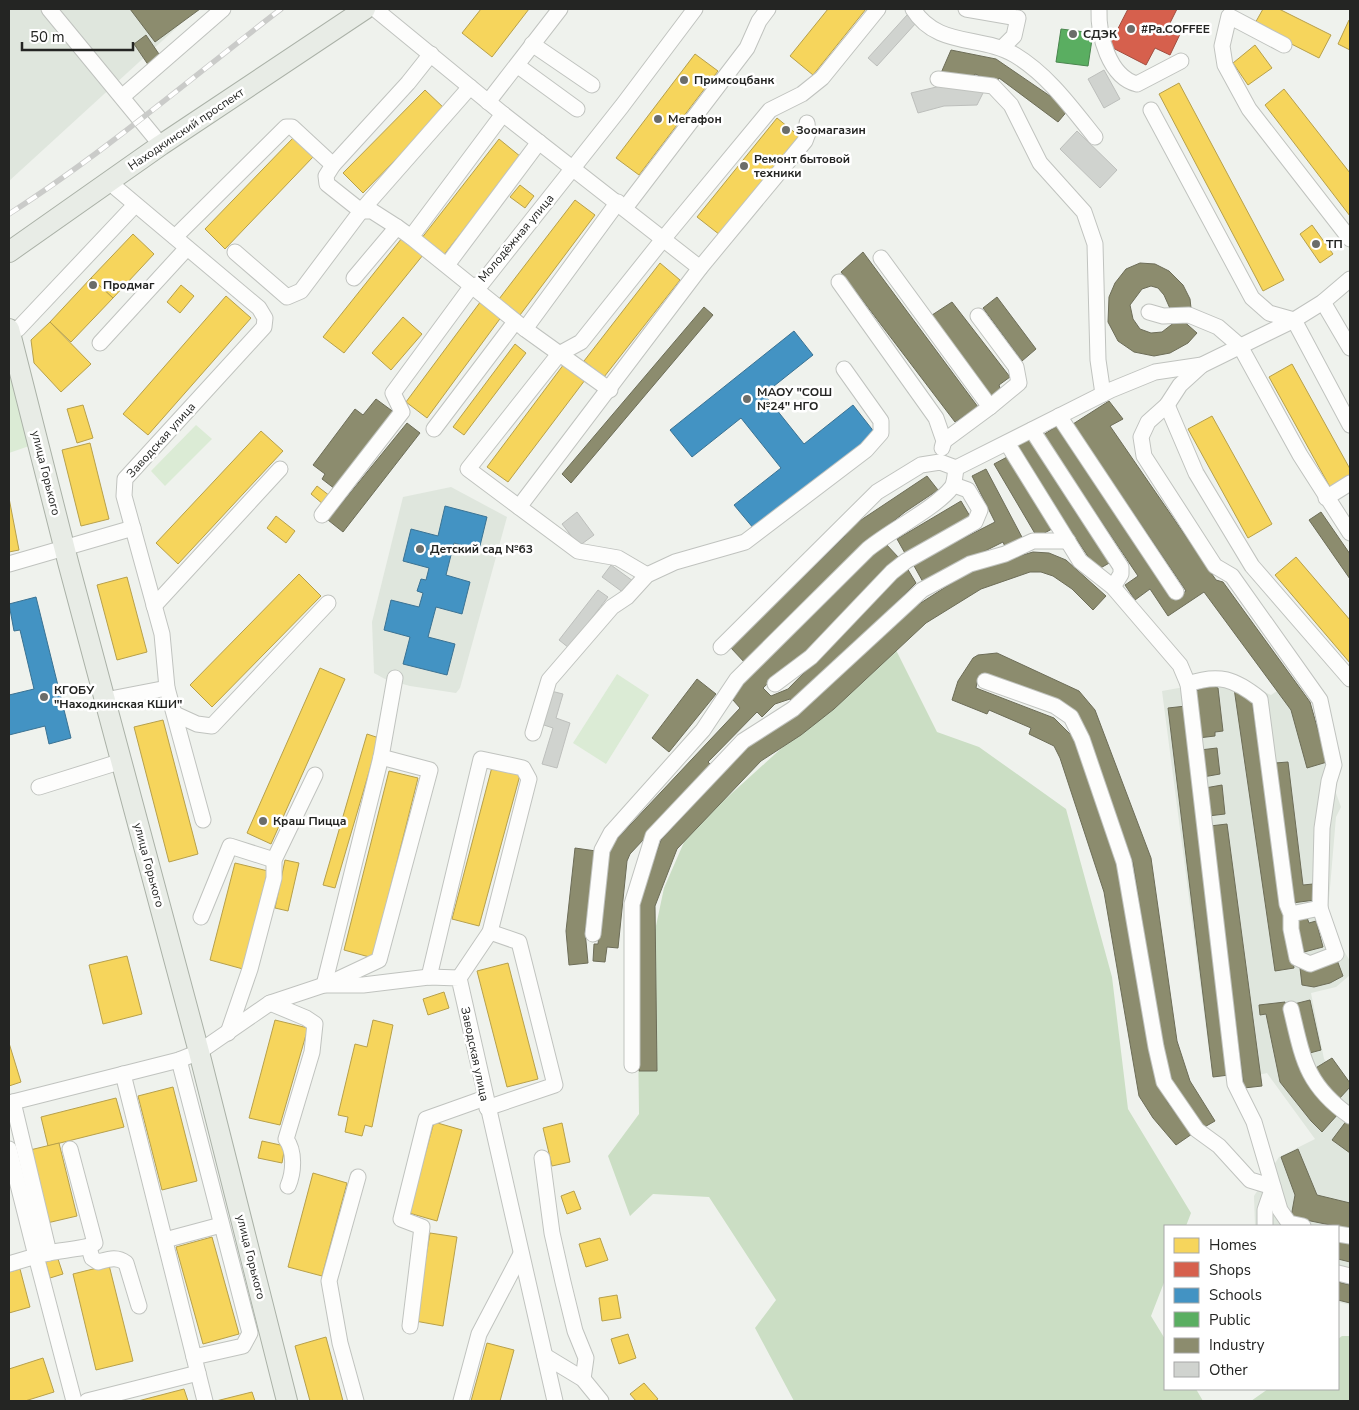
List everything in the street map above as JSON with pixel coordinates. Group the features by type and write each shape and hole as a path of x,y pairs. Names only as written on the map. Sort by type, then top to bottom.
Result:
{"main road":[{"name":"Находкинский проспект","path":"9,252 161,145 365,9"},
{"name":"улица Горького","path":"14,329 65,550 199,1052 287,1401"}],"street":[{"path":"49,9 123,96 161,145"},
{"path":"123,96 223,9"},
{"path":"375,9 503,114 622,205 700,268"},
{"path":"488,102 518,66 532,44 560,9"},
{"name":"Молодёжная улица","path":"322,515 402,412 394,393 471,287 482,282 573,168 695,9"},
{"path":"434,429 622,205 747,48 759,21 768,9"},
{"path":"647,575 618,558 578,550 468,468 559,354 572,349 581,342 770,110 802,94 822,78 878,9"},
{"path":"913,9 930,27 960,40 1002,48 1017,56 1052,83 1095,136"},
{"path":"966,9 1018,18 1014,36 1002,48"},
{"path":"1099,9 1099,28 1107,53 1127,81 1137,84 1181,61"},
{"path":"1284,45 1229,16 1222,46 1225,65 1249,109 1350,239"},
{"path":"532,44 592,84"},
{"path":"431,54 408,83 332,166 326,176 327,184 361,212 372,211 398,226 520,325 610,390"},
{"path":"518,66 577,108"},
{"path":"938,79 993,86 1011,105 1024,127 1040,163 1084,212 1095,244 1098,360 1103,394"},
{"path":"235,252 287,297 301,291 361,212 470,87"},
{"path":"1151,110 1252,298 1269,312 1294,320 1350,425"},
{"path":"411,237 503,114"},
{"path":"519,507 610,390 700,268 805,140 808,133 807,123"},
{"path":"175,237 286,127 292,127 301,134 332,166"},
{"path":"446,266 540,142"},
{"name":"Заводская улица","path":"109,182 259,308 265,318 264,327 125,479 124,496 162,634 167,688 203,820"},
{"path":"14,329 135,205"},
{"path":"354,278 398,226"},
{"path":"100,343 187,248"},
{"path":"881,258 990,407"},
{"path":"1188,684 1201,680 1226,679 1244,686 1260,699 1287,904 1292,914 1291,929 1298,958 1310,964 1336,954 1320,908 1322,828 1329,781 1334,765 1320,700 1232,576 1215,566 1144,456 1140,437 1148,422 1167,405 1180,385 1202,365 1294,320 1323,302 1350,279"},
{"path":"839,282 936,418 944,441 940,462"},
{"path":"1323,302 1350,348"},
{"path":"1149,312 1163,316 1189,315 1218,327 1240,346 1300,455 1350,533"},
{"path":"944,441 990,407 1018,383 1016,367 978,316"},
{"path":"722,647 877,492 921,464 940,462 956,468 1103,394 1155,372 1202,365"},
{"path":"533,733 549,680 612,607 626,597 647,575 675,562 745,542 866,450 881,433 881,421 844,368"},
{"path":"1167,405 1196,473 1252,566 1350,679"},
{"path":"1059,416 1176,592"},
{"path":"1032,430 1121,567 1121,574 1113,587"},
{"path":"1007,442 1080,561 1113,587 1180,666 1188,684 1235,1084 1254,1122 1280,1210 1289,1223 1298,1225"},
{"path":"592,934 602,850 611,832 703,730 737,678 868,549 888,533 940,500 954,485 956,468"},
{"path":"154,606 280,469"},
{"path":"1326,498 1350,483"},
{"path":"775,684 811,657 892,572 906,561 975,522 980,510 968,490 954,485"},
{"path":"9,564 65,550 133,528"},
{"path":"632,1065 632,904 653,836 743,741 793,709 922,590 970,564 1005,554 1033,542 1068,541"},
{"path":"175,714 197,724 212,726 328,603"},
{"path":"324,985 381,757 395,678"},
{"path":"986,681 1055,706 1071,717 1082,739 1124,862 1156,1047 1164,1082 1197,1130 1219,1146 1250,1180 1273,1187"},
{"path":"105,700 167,688"},
{"path":"74,1401 11,1102 179,1060 199,1052 270,1003 324,985 379,960 430,770 381,757"},
{"path":"324,985 363,985 429,977 459,978 490,932 529,779 523,768 481,759 429,977"},
{"path":"39,786 122,761"},
{"path":"228,1033 250,969 274,878 274,860 315,775"},
{"path":"201,917 230,846 274,860"},
{"path":"1292,914 1320,908"},
{"path":"410,1326 422,1227 401,1219 426,1119 555,1084 519,942 490,932"},
{"name":"Заводская улица","path":"459,978 555,1401"},
{"path":"270,1003 306,1018 315,1024 312,1052 286,1139 291,1146 292,1165 292,1175 288,1186"},
{"path":"1291,1009 1305,1066 1329,1101 1350,1116"},
{"path":"179,1060 250,1333 243,1346 194,1357"},
{"path":"123,1074 205,1401"},
{"path":"9,1149 42,1255"},
{"path":"9,1264 72,1248 90,1248 95,1244 70,1150"},
{"path":"542,1158 556,1249 575,1332 586,1358 583,1379"},
{"path":"356,1401 340,1343 329,1281 358,1177"},
{"path":"1265,1225 1265,1210 1273,1187"},
{"path":"165,1240 221,1225"},
{"path":"90,1248 92,1258 98,1262 112,1258 120,1259 126,1263 139,1306"},
{"path":"461,1401 479,1334 521,1254"},
{"path":"545,1356 583,1379 601,1401"},
{"path":"87,1401 198,1373"}],"shaded area":[{"path":"9,9 197,9 9,181"},
{"path":"451,487 507,517 460,688 456,693 410,686 385,679 374,673 372,622 403,497"},
{"path":"1234,678 1271,695 1289,683 1303,702 1341,807 1336,817 1327,923 1350,961 1350,975 1336,987 1311,993 1324,1059 1350,1091 1350,1305 1339,1302 1339,1225 1255,1225 1254,1196 1279,1157 1315,1139 1267,1073 1228,1082 1224,1049 1209,1051 1162,691"}],"green space":[{"path":"9,354 32,445 9,453"},
{"path":"196,425 212,439 165,486 151,471"},
{"path":"893,644 937,732 979,747 1066,809 1112,977 1128,1109 1191,1213 1186,1225 1164,1225 1164,1283 1151,1316 1164,1337 1164,1390 1197,1390 1203,1401 794,1401 755,1328 776,1300 709,1197 653,1194 630,1216 608,1156 639,1114 638,1034 653,940 664,888 688,833"},
{"path":"617,674 649,695 606,764 573,743"},
{"path":"1342,1336 1350,1336 1350,1401 1251,1401 1267,1390 1339,1390 1339,1338"}],"building: Homes":[{"path":"481,9 529,9 492,57 462,33"},
{"path":"828,9 866,9 813,75 790,56"},
{"path":"1263,9 1279,9 1331,35 1319,58 1254,25"},
{"path":"1350,21 1350,50 1338,44"},
{"path":"1255,45 1272,68 1248,85 1233,63"},
{"path":"695,54 718,71 639,175 616,158"},
{"path":"1179,83 1284,280 1263,291 1159,94"},
{"path":"1284,89 1350,173 1350,216 1265,105"},
{"path":"425,90 445,109 363,193 343,173"},
{"path":"777,118 799,136 720,235 697,217"},
{"path":"293,138 313,157 225,249 205,229"},
{"path":"499,139 521,157 443,256 421,239"},
{"path":"520,185 534,196 525,208 510,197"},
{"path":"575,200 595,215 520,315 499,299"},
{"name":"ТП","path":"1312,225 1333,254 1320,263 1300,234"},
{"path":"133,234 154,254 113,298 91,278"},
{"path":"402,238 423,255 344,353 323,337"},
{"path":"660,263 680,280 604,377 584,361"},
{"path":"91,278 113,298 71,342 50,322"},
{"path":"181,285 194,296 180,313 167,302"},
{"path":"226,296 251,318 148,435 123,414"},
{"path":"481,301 502,316 427,418 406,402"},
{"path":"403,317 422,334 391,370 372,353"},
{"path":"50,322 91,364 61,392 34,363 31,340"},
{"path":"515,344 526,353 464,435 453,427"},
{"path":"564,364 585,380 508,482 487,467"},
{"path":"1292,364 1350,469 1350,476 1330,487 1269,377"},
{"path":"83,405 93,438 77,443 67,409"},
{"path":"1212,416 1272,524 1248,538 1188,429"},
{"path":"261,431 283,451 178,564 156,543"},
{"path":"90,443 109,519 81,526 62,450"},
{"path":"317,486 330,496 323,504 311,494"},
{"path":"9,498 19,550 9,552"},
{"path":"276,516 295,531 286,543 267,528"},
{"path":"1296,557 1350,620 1350,663 1275,575"},
{"path":"299,574 321,596 212,707 190,685"},
{"path":"127,577 147,652 117,660 97,585"},
{"path":"320,668 345,679 271,844 247,833"},
{"path":"163,720 198,854 169,862 134,727"},
{"path":"367,734 379,738 335,888 323,885"},
{"path":"492,767 520,775 479,926 452,919"},
{"path":"389,771 418,778 373,958 344,950"},
{"path":"285,860 299,863 288,911 275,908"},
{"path":"235,863 268,871 243,969 210,960"},
{"path":"127,956 142,1014 103,1024 89,965"},
{"path":"508,963 538,1079 507,1087 477,971"},
{"path":"444,992 449,1008 428,1015 423,999"},
{"path":"275,1020 308,1028 280,1125 249,1118"},
{"path":"373,1020 393,1025 372,1127 365,1125 362,1136 345,1132 348,1117 338,1115 355,1044 367,1047"},
{"path":"9,1043 21,1082 9,1086"},
{"path":"173,1087 197,1181 162,1190 138,1096"},
{"path":"116,1098 124,1127 48,1146 41,1117"},
{"path":"434,1122 462,1130 437,1221 409,1213"},
{"path":"562,1123 570,1162 552,1166 543,1128"},
{"path":"262,1141 285,1146 282,1163 258,1158"},
{"path":"59,1143 77,1216 47,1223 30,1150"},
{"path":"313,1173 347,1183 322,1276 288,1267"},
{"path":"574,1191 581,1209 567,1214 561,1196"},
{"path":"430,1233 457,1237 443,1326 415,1321"},
{"path":"212,1237 239,1334 203,1344 176,1247"},
{"path":"600,1238 608,1260 586,1267 579,1244"},
{"path":"57,1256 63,1274 50,1278 45,1260"},
{"path":"109,1265 133,1361 96,1370 73,1274"},
{"path":"20,1269 30,1307 9,1313 9,1272"},
{"path":"617,1295 621,1318 602,1321 599,1298"},
{"path":"628,1334 636,1358 619,1364 611,1339"},
{"path":"326,1337 343,1401 310,1401 295,1346"},
{"path":"487,1343 514,1350 500,1401 471,1401"},
{"path":"43,1358 54,1392 25,1401 9,1401 9,1369"},
{"path":"644,1383 658,1399 655,1401 636,1401 630,1394"},
{"path":"184,1389 188,1401 138,1401"},
{"path":"252,1392 255,1401 216,1401"}],"building: Shops":[{"path":"1128,9 1177,9 1170,23 1182,30 1170,55 1155,48 1146,65 1109,46"}],"building: Schools":[{"path":"794,331 813,355 764,394 804,444 853,405 875,433 754,529 734,505 781,468 741,418 692,457 670,430"},
{"path":"445,506 487,517 479,550 454,543 446,575 470,582 462,614 436,607 428,637 455,644 447,675 403,664 410,637 384,630 391,600 419,607 423,593 417,591 421,579 426,580 429,568 403,561 411,529 438,536"},
{"path":"36,597 71,738 49,744 45,726 9,735 9,695 34,689 20,630 14,631 9,604"}],"building: Public":[{"path":"1061,29 1093,33 1088,66 1056,62"}],"building: Industry":[{"path":"130,9 200,9 155,42"},
{"path":"146,35 161,57 149,66 134,44"},
{"path":"951,50 996,59 1069,109 1058,122 999,78 996,83 975,74 972,79 941,73"},
{"path":"863,252 978,407 955,422 841,272"},
{"path":"1140,263 1155,264 1169,271 1183,285 1190,299 1191,308 1172,313 1164,295 1158,288 1151,286 1142,289 1130,305 1133,319 1140,329 1151,333 1162,332 1180,318 1197,333 1188,343 1170,353 1154,356 1134,352 1118,341 1108,322 1109,297 1115,283 1126,269"},
{"path":"997,297 1036,349 1022,361 983,308"},
{"path":"952,302 1010,377 999,385 1001,391 991,397 929,317"},
{"path":"704,307 713,315 571,483 562,474"},
{"path":"376,399 395,413 335,489 322,479 325,474 313,465 355,409 363,415"},
{"path":"1109,401 1123,419 1110,426 1216,580 1223,582 1310,702 1327,762 1307,768 1291,710 1204,592 1168,616 1150,589 1135,600 1125,585 1138,576 1043,435 1057,426 1175,599 1186,591 1073,424"},
{"path":"407,423 420,433 343,532 328,520"},
{"path":"1029,438 1111,562 1097,570 1015,447"},
{"path":"1009,456 1052,529 1037,537 994,464"},
{"path":"986,469 1024,541 1006,549 1003,542 923,582 913,564 995,522 972,476"},
{"path":"927,476 938,490 905,512 861,547 746,664 731,648 845,536 852,526"},
{"path":"961,501 971,518 906,555 897,539"},
{"path":"1321,512 1350,554 1350,579 1309,520"},
{"path":"885,543 899,558 807,653 786,666 763,688 771,696 788,689 907,568 916,583 795,703 790,699 775,704 762,717 757,712 708,762 712,766 630,854 627,861 618,948 607,947 605,962 593,961 594,944 598,944 607,856 615,841 740,708 733,700 743,684"},
{"path":"1033,552 1049,553 1066,560 1106,596 1093,610 1072,589 1053,576 1041,572 1030,572 981,589 926,623 834,709 801,735 761,761 677,849 655,906 657,1071 639,1071 638,903 661,840 750,744 916,606 972,570"},
{"path":"997,653 1079,691 1095,710 1151,858 1177,1041 1190,1081 1215,1121 1201,1129 1174,1087 1162,1046 1133,863 1079,717 1067,705 988,675 978,677 976,688 1054,718 1074,738 1114,848 1157,1080 1168,1103 1192,1134 1176,1145 1153,1118 1139,1096 1104,892 1060,758 1054,746 1029,734 1031,728 989,710 987,714 952,700 958,681 973,658 978,655"},
{"path":"697,679 716,694 669,752 652,738"},
{"path":"1210,684 1218,688 1223,731 1215,732 1215,736 1198,738 1192,693"},
{"path":"1234,688 1252,702 1294,968 1275,971"},
{"path":"1186,706 1229,1075 1213,1077 1168,708"},
{"path":"1217,748 1220,774 1203,777 1200,750"},
{"path":"1288,762 1303,885 1313,884 1315,900 1292,903 1275,763"},
{"path":"1222,785 1225,814 1208,816 1205,788"},
{"path":"1227,824 1262,1086 1244,1088 1210,826"},
{"path":"575,848 596,851 585,931 588,963 569,965 566,931"},
{"path":"1306,915 1309,923 1316,921 1323,947 1304,952 1295,917"},
{"path":"1337,960 1343,976 1330,983 1314,987 1302,985 1300,968 1311,970"},
{"path":"1310,1000 1321,1050 1306,1054 1294,1004"},
{"path":"1285,1002 1299,1068 1326,1103 1339,1113 1322,1132 1280,1082 1266,1014 1260,1015 1259,1005"},
{"path":"1332,1058 1350,1083 1350,1087 1339,1099 1314,1069"},
{"path":"1347,1120 1350,1123 1350,1153 1332,1140"},
{"path":"1298,1149 1317,1195 1350,1203 1350,1229 1339,1227 1339,1225 1291,1217 1295,1195 1281,1157"},
{"path":"1339,1238 1350,1241 1350,1262 1339,1259"},
{"path":"1339,1282 1350,1285 1350,1303 1339,1300"}],"building: Other":[{"path":"907,15 916,23 877,66 868,58"},
{"path":"1104,70 1120,99 1104,108 1088,79"},
{"path":"949,84 984,91 977,105 944,106 918,113 911,93"},
{"path":"1077,131 1117,170 1100,188 1060,149"},
{"path":"577,512 594,535 579,546 562,524"},
{"path":"611,565 633,581 624,593 602,577"},
{"path":"598,590 608,597 569,648 559,640"},
{"path":"551,691 563,694 556,718 570,723 557,768 542,764 553,728 541,724"}],"railway":[{"path":"9,214 113,141 281,9"}],"place":[{"name":"#Pa.COFFEE","path":"1131,29"},
{"name":"СДЭК","path":"1073,34"},
{"name":"Примсоцбанк","path":"684,80"},
{"name":"Мегафон","path":"658,119"},
{"name":"Зоомагазин","path":"786,130"},
{"name":"Ремонт бытовой техники","path":"744,166"},
{"name":"ТП","path":"1316,244"},
{"name":"Продмаг","path":"93,285"},
{"name":"МАОУ \"СОШ №24\" НГО","path":"747,399"},
{"name":"Детский сад №63","path":"420,549"},
{"name":"КГОБУ \"Находкинская КШИ\"","path":"44,697"},
{"name":"Краш Пицца","path":"263,821"}]}
